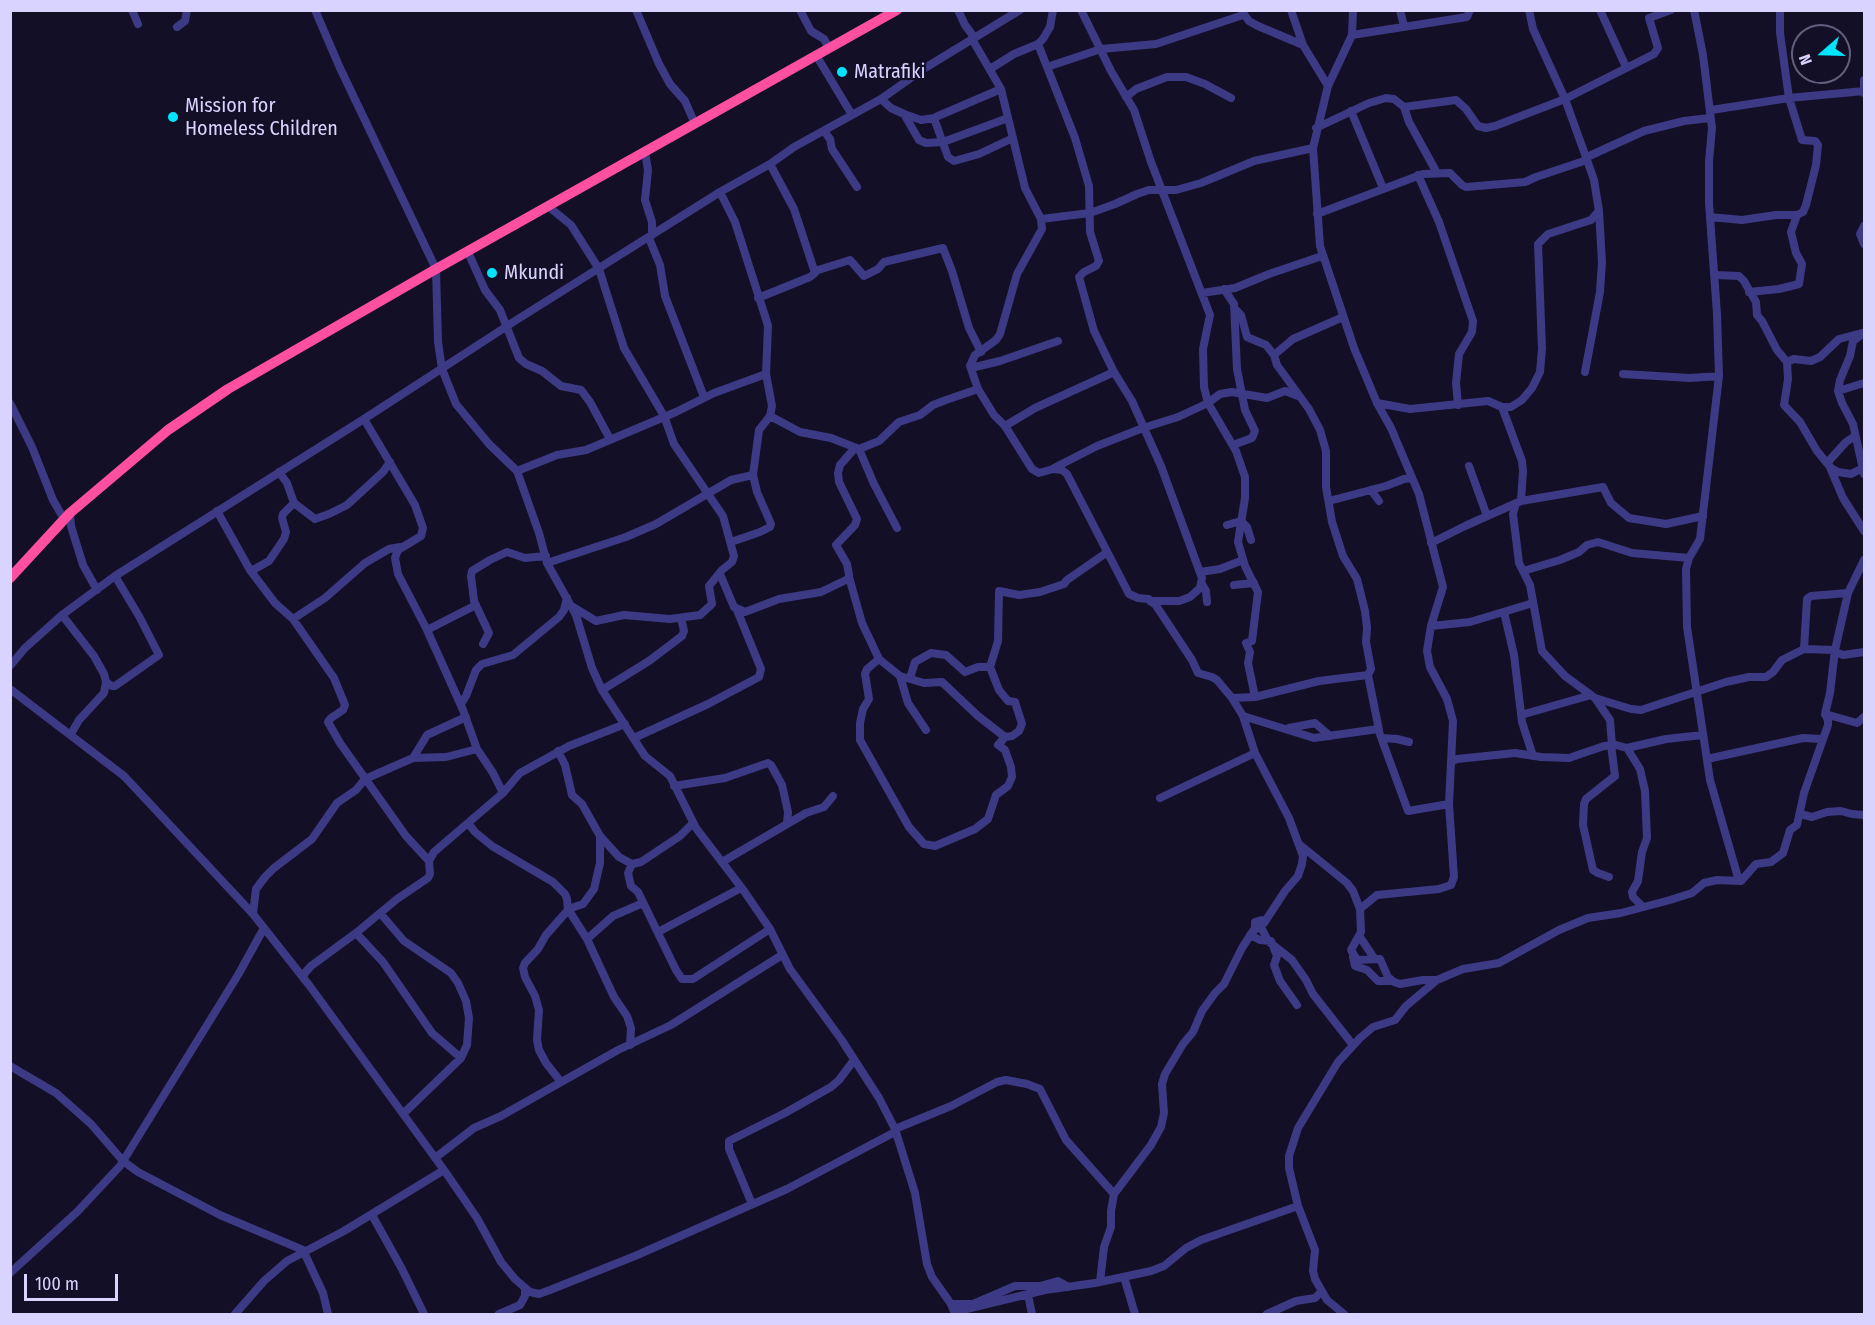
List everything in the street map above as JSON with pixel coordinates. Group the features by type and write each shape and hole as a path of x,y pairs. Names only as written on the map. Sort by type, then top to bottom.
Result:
{"highway":[{"path":"10,578 67,516 168,430 228,389 436,269 897,10"}],"street":[{"path":"132,10 138,24"},
{"path":"177,27 185,21 188,10"},
{"path":"315,10 340,69 436,269 438,342 442,369 456,404 464,417 517,471 547,560 572,606 592,668 602,690 645,756 668,773 693,823 770,930 782,955 829,1021 879,1098 895,1130 915,1193 927,1264 932,1277 953,1310"},
{"path":"636,10 659,64 670,84 685,102 695,124"},
{"path":"800,10 812,31 824,39 829,48"},
{"path":"958,10 1001,89 1025,188 1041,219 1041,234 1030,248 1017,274 1000,334 972,360 971,368 978,389 1032,469 1039,473 1053,469 1097,446 1178,417 1208,403 1220,394 1232,392 1243,396 1267,398 1285,391 1299,396"},
{"path":"10,666 25,648 62,615 115,576 720,192 770,164 794,147 881,99 925,68 1020,10"},
{"path":"990,69 1014,54 1038,44 1047,34 1053,10"},
{"path":"1082,10 1141,128 1210,315 1204,338 1204,387 1208,403 1233,445 1245,477 1238,542 1242,560 1258,594 1252,641 1246,643 1250,652 1248,663 1255,697"},
{"path":"1291,10 1303,45 1328,86"},
{"path":"1353,10 1352,35 1328,86 1316,128 1313,148 1317,214 1322,256 1377,403 1391,428 1419,494 1443,590 1431,626 1427,651 1430,667 1452,712 1449,804 1455,877 1451,885 1439,889 1377,895 1360,909"},
{"path":"1400,10 1404,26"},
{"path":"1352,35 1467,17 1470,10"},
{"path":"1529,10 1533,29 1565,99 1587,158 1594,180 1599,212 1602,262 1600,292 1585,372"},
{"path":"1600,10 1626,67"},
{"path":"1404,107 1456,100 1466,109 1478,126 1486,128 1565,99 1598,84 1657,50 1649,18 1671,10"},
{"path":"1694,10 1712,128 1709,161 1710,217 1719,376 1703,516 1698,544 1689,558 1686,569 1687,627 1710,780 1739,881"},
{"path":"1710,217 1742,220 1776,215 1797,215 1803,212 1810,191 1818,145 1815,141 1802,140 1789,98 1780,33 1780,10"},
{"path":"1047,67 1101,49 1156,44 1242,13 1258,26 1303,45"},
{"path":"1038,44 1076,138 1089,186 1090,232 1099,261 1096,266 1079,277 1094,331 1114,372 1130,395 1167,480 1200,572 1207,602"},
{"path":"816,55 852,115"},
{"path":"1126,97 1136,89 1167,77 1186,77 1231,98"},
{"path":"1317,214 1418,176 1437,173 1452,173 1466,187 1525,182 1587,158 1644,131 1710,114 1789,98 1864,92 1864,80"},
{"path":"881,99 891,108 921,120 934,118 1001,89"},
{"path":"1316,128 1382,98 1394,99 1404,107 1409,122 1437,173"},
{"path":"1351,111 1383,188"},
{"path":"904,114 919,140 926,143 943,142 1008,118"},
{"path":"934,118 948,157 956,161 979,154 1013,138"},
{"path":"824,131 832,149 857,187"},
{"path":"1041,219 1090,213 1149,190 1176,190 1201,183 1254,161 1313,148"},
{"path":"645,153 648,170 645,200 652,222 651,237 660,265 665,296 704,397"},
{"path":"770,164 794,209 815,271"},
{"path":"1418,176 1439,222 1473,321 1472,332 1459,354 1456,383 1458,405"},
{"path":"720,192 735,222 768,326 766,374 772,406 770,416 759,430 753,475 757,492 771,524 760,532 731,542"},
{"path":"549,207 571,225 599,269 624,348 664,417 674,444 688,468 723,516 734,559 709,587 712,601 710,607 700,615 681,618 624,615 596,621 572,606"},
{"path":"1377,403 1410,409 1488,401 1502,407 1511,407 1522,400 1532,388 1540,372 1542,349 1538,244 1548,234 1591,220 1599,212"},
{"path":"1749,292 1799,285 1802,264 1796,253 1791,232 1797,215"},
{"path":"1864,225 1860,234 1864,244"},
{"path":"758,298 810,277 815,271 850,260 864,276 874,272 884,262 943,248 969,328 981,351"},
{"path":"468,252 485,290 500,310 515,349 526,364 542,371 561,386 581,390 610,439"},
{"path":"1202,293 1235,288 1322,256"},
{"path":"1714,275 1741,277 1756,303 1756,315 1762,321 1777,351 1787,362 1788,380 1784,405 1800,422 1810,441 1828,464 1843,498 1864,531"},
{"path":"1224,289 1232,299 1235,309 1236,369 1245,410 1255,431 1254,435 1233,445"},
{"path":"1235,309 1241,315 1250,339 1266,345 1274,355 1277,365 1320,430 1326,451 1326,487 1337,539 1343,556 1356,579 1365,611 1366,642 1371,669 1368,675 1381,734 1408,812 1449,804"},
{"path":"1274,355 1293,339 1343,317"},
{"path":"1787,362 1794,359 1812,361 1820,357 1839,339 1858,332 1864,333"},
{"path":"1828,464 1843,473 1864,471 1852,424 1838,391 1839,380 1850,356 1853,341 1864,333"},
{"path":"971,368 1000,362 1058,341"},
{"path":"1005,426 1035,408 1114,372"},
{"path":"517,471 557,455 586,450 664,417 704,397 766,374"},
{"path":"1623,374 1690,378 1719,376"},
{"path":"1838,391 1864,382"},
{"path":"978,389 933,405 920,415 899,422 876,443 856,449 840,465 839,482 857,519 855,525 836,545 847,564 862,623 879,659 900,676 924,683 942,682 978,716 1005,737"},
{"path":"10,403 32,447 53,500 67,516 83,565 97,590"},
{"path":"1502,407 1522,461 1523,471 1518,502 1513,514 1519,563 1530,585 1539,643 1542,651 1565,675 1593,696 1610,720 1615,776 1586,799 1583,825 1593,870 1609,877"},
{"path":"770,416 800,432 831,438 856,449 897,528"},
{"path":"293,619 325,598 365,563 389,549 400,547 422,536 423,531 415,505 364,419"},
{"path":"1828,464 1846,442 1855,436"},
{"path":"279,472 287,483 294,503 312,518 319,518 347,505 383,472 390,462"},
{"path":"1468,466 1488,516"},
{"path":"1053,469 1062,470 1068,474 1106,553 1129,594 1149,599 1155,604 1198,673 1212,677 1232,698 1243,716 1255,753 1277,794 1303,860 1298,876 1264,923 1262,920 1255,922 1224,984 1202,1011 1193,1032 1165,1074 1162,1084 1164,1113 1161,1127 1151,1145 1114,1194 1111,1227 1104,1247 1100,1282"},
{"path":"483,644 489,633 472,591 472,571 507,552 525,558 547,560 626,537 656,524 731,480 753,475"},
{"path":"1329,501 1412,478"},
{"path":"1431,543 1518,502 1602,487 1611,503 1629,518 1666,524 1703,516"},
{"path":"1371,490 1379,501"},
{"path":"251,571 269,561 284,539 286,532 283,514 294,503"},
{"path":"217,511 251,571 278,608 293,619 334,678 345,701 343,710 328,722 406,836 429,861 428,878 397,899 311,966 304,974 304,979"},
{"path":"1227,525 1241,521"},
{"path":"1241,521 1247,527 1251,540"},
{"path":"1523,571 1560,560 1579,552 1587,545 1598,542 1632,553 1689,558"},
{"path":"400,547 394,558 398,574 428,630 461,704 477,749 494,773 503,794"},
{"path":"879,659 867,669 865,674 869,699 863,709 860,740 902,817 918,840 935,846 975,830 988,819 996,795 1008,786 1012,777 1005,750 998,745 1005,737 1012,736 1019,731 1022,724 1015,702 1008,701 999,690 990,667 998,641 999,591 1020,595 1040,592 1064,584 1106,553"},
{"path":"1200,572 1220,569 1242,560"},
{"path":"1343,1314 1321,1292 1313,1271 1315,1250 1298,1206 1289,1168 1292,1143 1298,1128 1338,1062 1374,1026 1395,1020 1406,1006 1437,980 1463,969 1499,963 1577,922 1685,896 1696,891 1704,883 1743,880 1756,864 1771,862 1783,853 1791,828 1797,825 1804,793 1828,720 1825,714 1830,693 1834,651 1848,593 1864,560"},
{"path":"634,738 729,694 760,674 761,669 720,574"},
{"path":"106,682 115,686 159,655 115,576"},
{"path":"737,610 744,612 778,599 821,592 849,578"},
{"path":"1234,585 1254,583"},
{"path":"1150,601 1179,601 1194,594 1202,584"},
{"path":"1804,649 1807,599 1811,596 1848,593"},
{"path":"461,704 476,670 482,664 508,657 520,649 559,617 564,610 567,598"},
{"path":"1431,626 1470,622 1533,603"},
{"path":"428,630 476,605"},
{"path":"1504,612 1514,655 1523,729 1533,756"},
{"path":"62,615 99,664 106,682 104,693 79,720 72,734"},
{"path":"602,690 649,661 682,636 684,631 681,618"},
{"path":"1521,715 1593,696 1641,710 1740,679 1768,676 1782,660 1804,649 1834,651 1843,655 1864,652"},
{"path":"910,678 915,662 931,653 946,655 965,672 978,667 990,667"},
{"path":"1232,698 1255,697 1304,684 1368,675"},
{"path":"900,676 908,704 926,730"},
{"path":"10,689 72,734 131,783 253,914 304,979 444,1170 477,1218 501,1262 525,1289 538,1294 635,1256 806,1179 895,1130 1006,1080 1040,1089 1060,1131 1072,1148 1114,1194"},
{"path":"1825,714 1857,723 1864,717"},
{"path":"1243,716 1314,738 1381,734 1409,742"},
{"path":"413,758 427,735 466,717"},
{"path":"1287,728 1315,723 1330,736"},
{"path":"429,861 444,842 503,794 520,773 587,737 625,724"},
{"path":"1452,761 1508,754 1569,758 1611,745 1628,748 1666,739 1703,735"},
{"path":"1707,759 1803,738 1822,739"},
{"path":"1628,748 1640,769 1645,791 1647,838 1642,852 1638,881 1632,892 1642,906"},
{"path":"253,914 256,889 265,877 312,839 325,824 331,810 356,790 365,779 413,758 446,757 477,749"},
{"path":"558,751 565,765 572,795 585,808 600,836 613,852 632,864 641,862 668,844 693,823"},
{"path":"1160,798 1255,753"},
{"path":"674,786 725,778 768,763 782,785 788,812 787,823"},
{"path":"722,862 787,823 824,807 832,796"},
{"path":"1800,814 1812,817 1827,812 1841,811 1864,815"},
{"path":"468,823 492,846 557,885 565,894 568,909 587,939 614,998 624,1010 629,1022 630,1045"},
{"path":"561,1082 539,1050 537,1040 539,1010 523,968 568,909 582,904 594,889 600,863 600,836"},
{"path":"1298,843 1347,883 1353,891 1360,909 1362,924 1360,937 1352,947 1358,968 1367,970 1378,981 1392,981 1400,984 1437,980"},
{"path":"632,864 628,873 629,883 643,903 680,977 686,980 705,972 770,930"},
{"path":"658,932 741,888"},
{"path":"587,939 613,916 643,903"},
{"path":"380,913 404,941 451,973 459,983 469,1018 467,1045 461,1058 403,1114"},
{"path":"1252,932 1261,927 1277,956 1274,965 1280,981 1297,1005"},
{"path":"10,1273 77,1212 115,1173 238,975 264,928"},
{"path":"356,933 383,962 432,1032 461,1058"},
{"path":"1360,937 1374,958"},
{"path":"1270,943 1292,960 1313,994 1353,1046"},
{"path":"1352,953 1357,960 1380,959 1392,981"},
{"path":"435,1158 474,1128 501,1116 671,1025 782,955"},
{"path":"752,1204 729,1149 729,1140 785,1113 831,1087 854,1060"},
{"path":"10,1066 56,1093 91,1124 123,1161 138,1172 220,1215 304,1252 322,1293 328,1314"},
{"path":"235,1314 277,1268 372,1215 444,1170"},
{"path":"953,1310 1124,1278 1164,1266 1201,1240 1298,1206"},
{"path":"372,1215 424,1314"},
{"path":"1124,1278 1135,1314"},
{"path":"953,1310 1015,1286 1040,1286 1058,1281 1068,1287"},
{"path":"499,1314 520,1305 525,1296 525,1289"},
{"path":"1267,1314 1296,1301 1315,1298 1321,1292"},
{"path":"1028,1295 1032,1314"}],"place":[{"name":"Matrafiki","path":"842,72"},
{"name":"Mission for Homeless Children","path":"173,117"},
{"name":"Mkundi","path":"492,273"}]}
